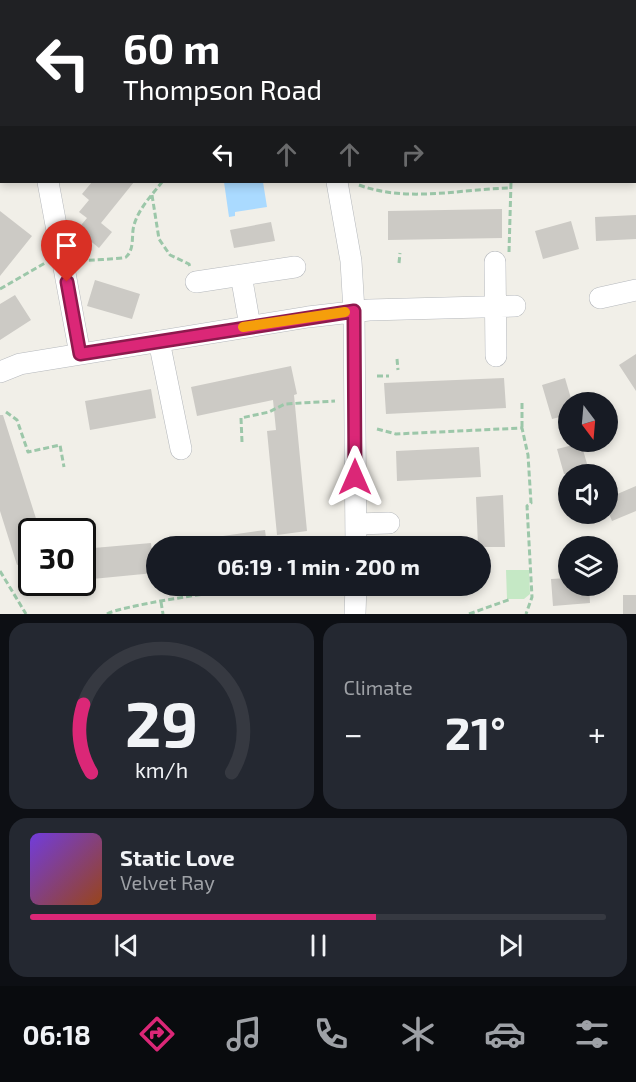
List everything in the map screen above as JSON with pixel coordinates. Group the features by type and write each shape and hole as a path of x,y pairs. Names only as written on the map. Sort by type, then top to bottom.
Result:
{"street":[{"path":"48,183 80,354"},
{"path":"337,183 351,261 354,311 356,536"},
{"path":"495,356 505,306 501,262"},
{"path":"196,282 295,267"},
{"path":"241,275 250,326"},
{"path":"600,298 636,290"},
{"path":"0,372 20,364 354,311 505,306"},
{"path":"159,341 181,449"},
{"path":"356,524 388,523"},
{"path":"355,614 356,596"}],"path":[{"path":"0,289 41,264 102,257 118,260 127,257 132,247 134,226 142,208 161,183"},
{"path":"501,262 512,240 511,183"},
{"path":"359,185 383,194 437,195 478,189 511,188"},
{"path":"152,195 159,239 170,255 189,264 196,282"},
{"path":"399,263 400,253"},
{"path":"397,359 398,370"},
{"path":"377,376 389,376"},
{"path":"242,442 240,417 269,412 285,404 335,401"},
{"path":"522,403 522,428 528,455 531,503 527,506 532,597 526,614"},
{"path":"6,412 17,420 28,452 60,446 64,467"},
{"path":"377,429 405,434 522,428"},
{"path":"0,571 26,614"},
{"path":"107,614 200,596"},
{"path":"469,614 511,599"},
{"path":"161,602 163,614"}],"green space":[{"path":"506,570 529,570 530,594 524,599 507,599"}],"water":[{"path":"224,183 263,183 267,207 235,212 235,216 229,217"}],"building":[{"path":"91,183 133,183 101,223 112,232 99,248 77,230 87,218 79,212 89,200 82,194"},
{"path":"502,209 502,238 388,240 388,211"},
{"path":"0,211 32,236 0,276"},
{"path":"636,215 636,239 596,241 595,217"},
{"path":"571,221 579,249 543,259 535,231"},
{"path":"271,222 275,241 234,248 230,230"},
{"path":"95,280 140,294 132,319 87,306"},
{"path":"15,295 31,320 0,340 0,304"},
{"path":"636,354 636,391 619,365"},
{"path":"291,366 297,394 294,395 307,531 277,535 267,431 276,430 273,400 197,416 191,387"},
{"path":"504,378 506,408 386,414 384,383"},
{"path":"565,378 569,392 558,392 558,418 552,419 542,385"},
{"path":"151,389 156,418 90,430 85,401"},
{"path":"0,415 3,415 36,518 18,518 17,565 0,511"},
{"path":"479,447 481,477 397,481 396,451"},
{"path":"557,449 558,452 584,452 587,464 561,464"},
{"path":"636,486 636,511 618,518 618,494"},
{"path":"503,495 505,547 491,547 491,536 478,536 476,497"},
{"path":"265,530 266,536 223,536"},
{"path":"146,543 146,574 96,579 96,548"},
{"path":"551,579 558,579 558,596 590,596 590,603 553,606"},
{"path":"623,595 636,595 636,614 623,614"}],"slow traffic":[{"path":"243,327 345,312"}],"route":[{"path":"67,282 80,354 308,316 354,311 355,477"}]}
